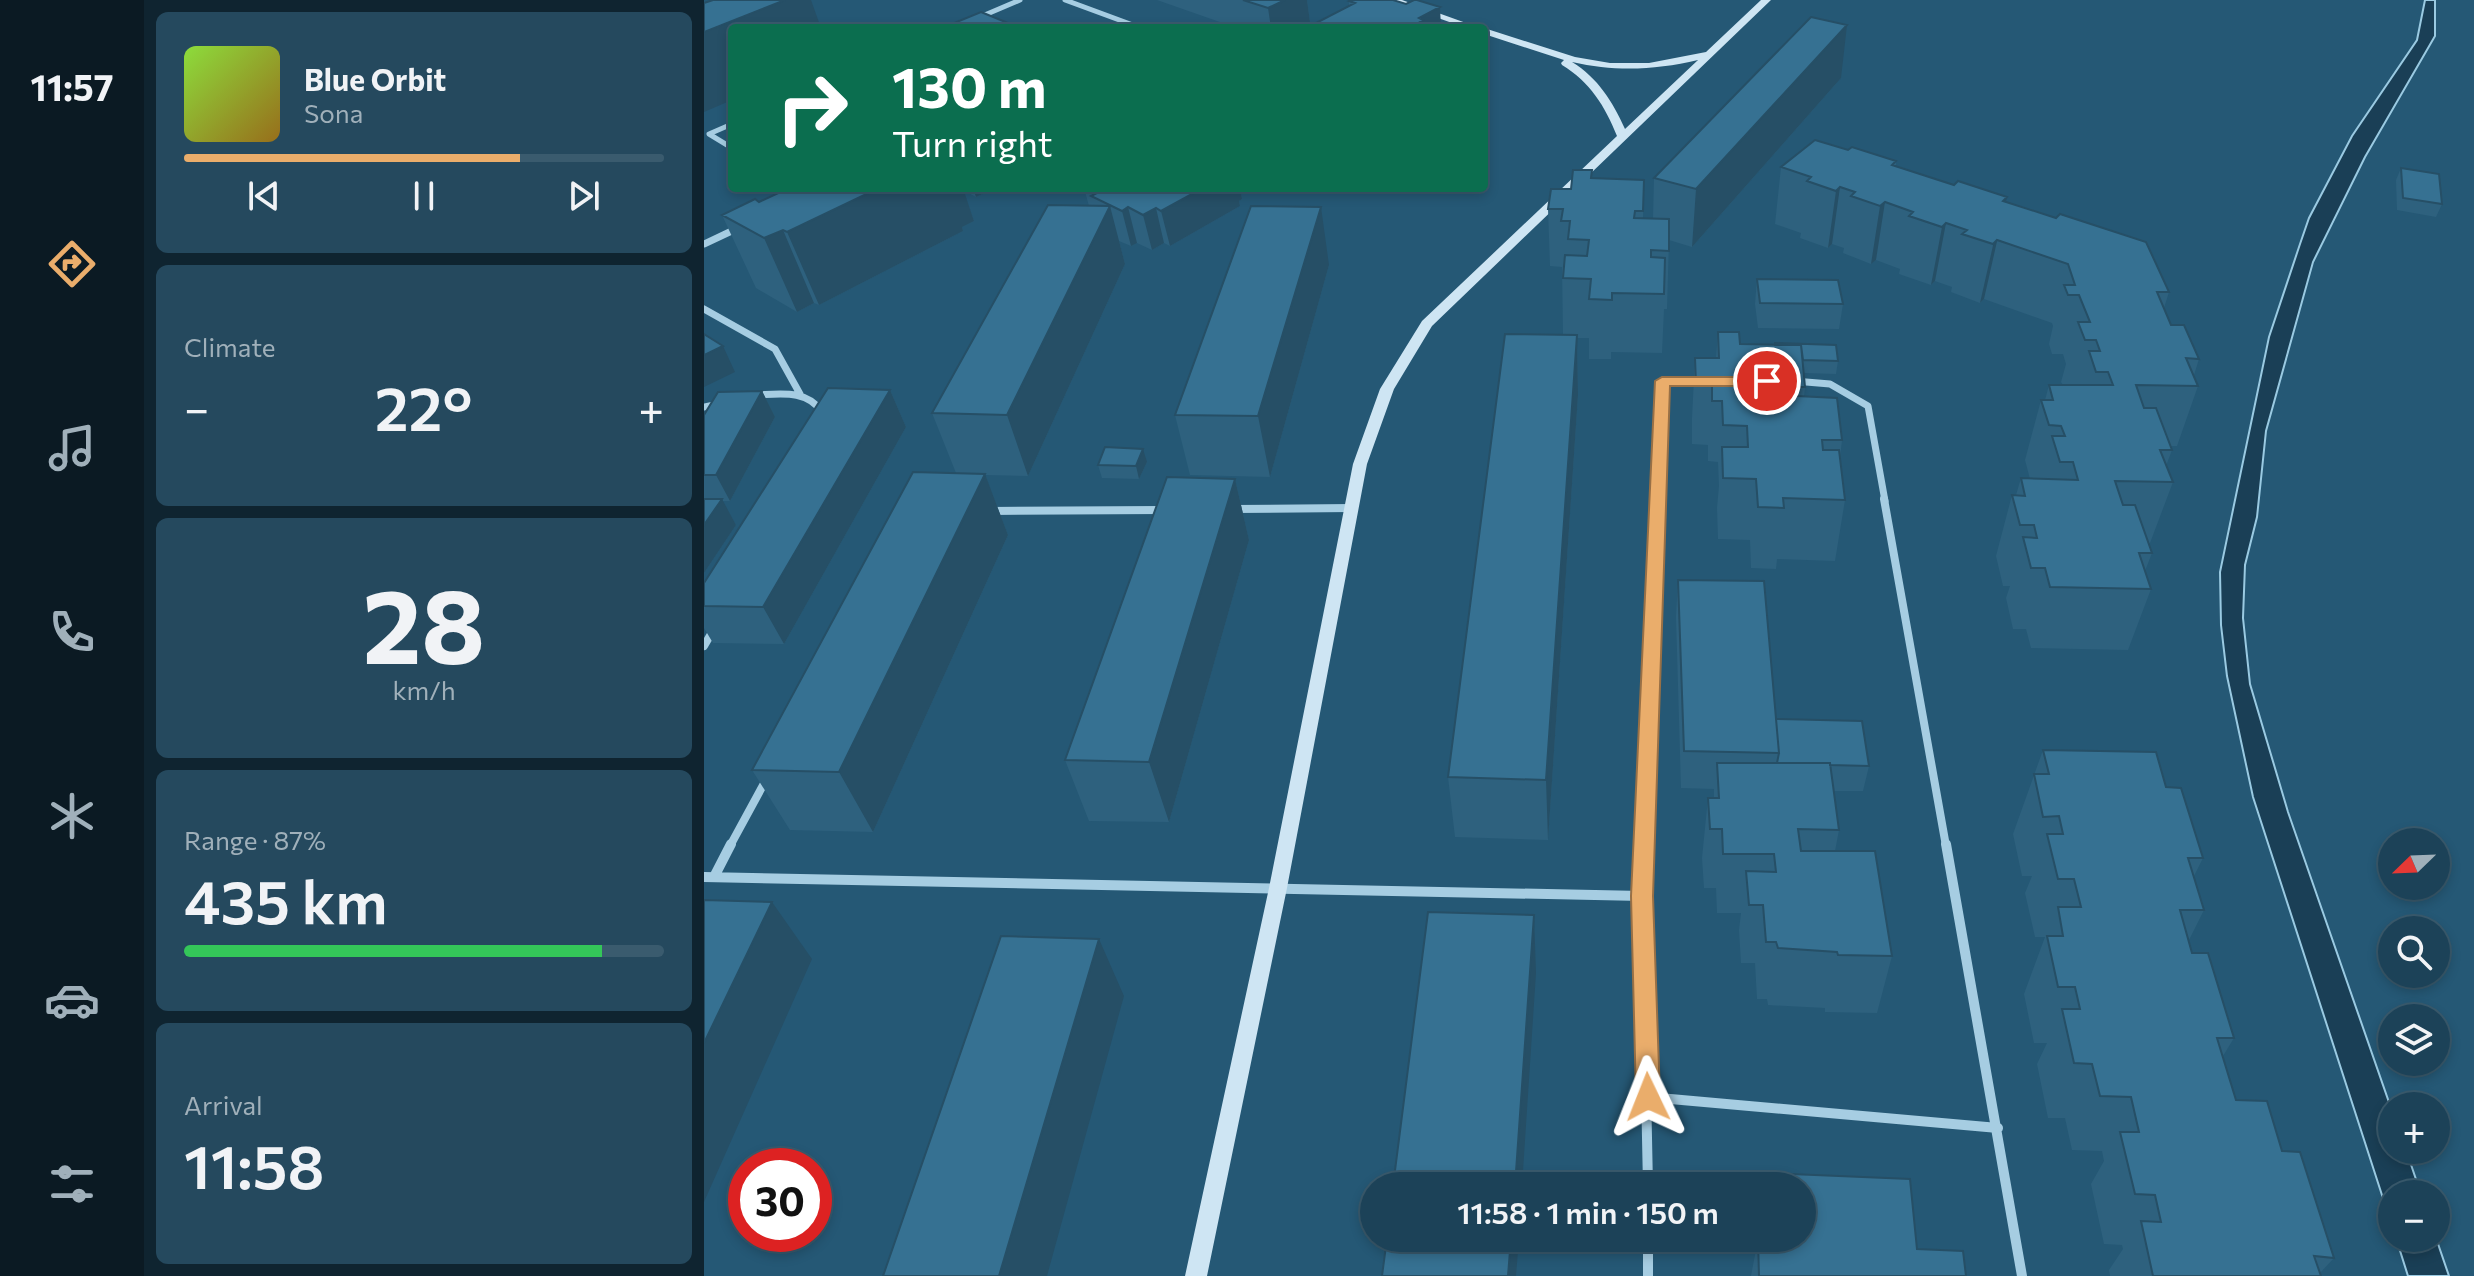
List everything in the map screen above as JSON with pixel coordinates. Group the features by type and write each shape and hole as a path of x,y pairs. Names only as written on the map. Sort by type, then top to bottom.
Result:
{"street":[{"path":"968,22 1020,0"},
{"path":"1065,0 1130,24"},
{"path":"1393,0 1463,24"},
{"path":"1196,1276 1278,888 1360,464 1387,389 1427,324 1766,0"},
{"path":"1488,32 1547,53 1598,65 1630,67 1711,54"},
{"path":"1547,53 1593,82 1612,110 1623,138"},
{"path":"728,126 709,134 728,146"},
{"path":"704,244 741,226"},
{"path":"704,309 775,349 800,394 819,405 824,418"},
{"path":"1648,1172 1642,896 1662,381 1721,381"},
{"path":"1779,381 1830,384 1868,406 2022,1276"},
{"path":"743,398 800,394"},
{"path":"704,407 730,401"},
{"path":"1225,509 1352,508"},
{"path":"972,511 1178,510"},
{"path":"704,646 720,619"},
{"path":"774,765 709,877 1642,896"},
{"path":"1648,1097 1998,1128"},
{"path":"1648,1252 1648,1276"}],"water":[{"path":"2425,0 2435,0 2435,36 2365,157 2313,262 2266,431 2257,517 2245,565 2243,618 2250,684 2288,812 2385,1092 2378,1092 2378,1164 2411,1164 2416,1180 2378,1180 2378,1183 2253,797 2227,676 2221,625 2220,572 2269,337 2309,218 2352,136 2417,40"},
{"path":"2400,1252 2441,1252 2449,1276 2408,1276"}],"building":[{"path":"713,0 785,0 704,32 704,3"},
{"path":"1243,0 1285,0 1268,8"},
{"path":"1393,0 1406,4 1417,0 1440,7 1419,18 1423,20 1417,24 1316,23 1355,3 1349,1"},
{"path":"981,12 1010,24 952,24"},
{"path":"1811,17 1847,25 1696,189 1654,178"},
{"path":"1815,140 1848,150 1852,147 1896,161 1892,165 1954,185 1958,181 2007,197 2003,201 2056,218 2060,214 2146,242 2169,292 2157,292 2171,325 2184,325 2199,359 2186,358 2198,386 2136,385 2144,408 2156,408 2172,450 2160,450 2173,482 2115,481 2123,505 2135,505 2152,553 2139,553 2151,589 2050,587 2045,568 2031,568 2023,537 2037,538 2034,525 2020,525 2012,495 2025,496 2021,478 2078,480 2073,462 2060,462 2052,436 2065,436 2061,426 2049,425 2041,400 2053,400 2049,385 2113,385 2108,372 2096,372 2089,351 2100,351 2096,340 2085,340 2078,322 2090,322 2079,295 2068,295 2064,285 2075,285 2068,264 1997,240 1993,244 1962,234 1967,230 1946,223 1942,227 1909,216 1913,212 1885,202 1880,206 1851,196 1855,192 1840,187 1836,191 1807,181 1811,177 1781,167"},
{"path":"2401,168 2439,174 2442,204 2403,198"},
{"path":"1573,170 1592,170 1591,178 1644,180 1643,211 1635,211 1634,218 1669,219 1669,251 1651,250 1651,257 1665,258 1664,294 1612,293 1612,300 1589,299 1591,279 1563,278 1565,255 1587,256 1589,240 1568,239 1570,221 1561,221 1563,209 1548,209 1551,189 1571,189"},
{"path":"780,192 871,192 787,232 783,230 764,238 722,215 755,199 759,202"},
{"path":"1196,192 1161,211 1156,208 1143,215 1128,207 1122,211 1091,196 1097,193"},
{"path":"1048,205 1110,206 1007,415 932,413"},
{"path":"1251,206 1321,207 1258,416 1175,415"},
{"path":"1757,279 1838,280 1843,304 1760,303"},
{"path":"1718,332 1739,332 1740,344 1801,345 1805,387 1796,387 1797,396 1837,398 1842,440 1822,440 1823,450 1839,450 1845,500 1783,498 1784,508 1758,507 1756,479 1723,478 1722,447 1748,447 1747,426 1723,425 1722,401 1712,401 1712,384 1696,384 1695,358 1719,358"},
{"path":"704,334 723,346 704,355"},
{"path":"1505,334 1577,335 1546,780 1448,777"},
{"path":"1775,343 1836,345 1838,361 1803,360 1801,345"},
{"path":"828,388 890,390 763,607 704,606 704,583"},
{"path":"762,391 716,475 704,475 704,415 718,392"},
{"path":"1105,447 1143,449 1136,466 1098,465"},
{"path":"913,472 985,474 839,772 752,770"},
{"path":"1167,477 1235,479 1149,762 1065,760"},
{"path":"704,499 722,499 704,525"},
{"path":"1678,580 1764,581 1779,753 1684,751"},
{"path":"1776,719 1862,721 1869,766 1777,763"},
{"path":"2043,750 2156,752 2166,787 2181,788 2203,858 2188,858 2204,910 2180,910 2192,953 2208,953 2234,1038 2217,1038 2236,1100 2267,1101 2282,1151 2300,1152 2334,1258 2314,1256 2321,1276 2153,1276 2141,1221 2161,1222 2155,1195 2135,1194 2120,1132 2139,1132 2131,1097 2100,1096 2092,1064 2074,1063 2062,1009 2080,1009 2075,987 2058,987 2047,936 2063,936 2058,907 2081,907 2074,879 2058,879 2047,834 2063,834 2059,816 2043,817 2034,774 2049,774"},
{"path":"1717,763 1830,763 1839,830 1798,829 1801,851 1875,851 1892,956 1838,955 1837,952 1778,948 1776,942 1766,942 1763,905 1749,905 1746,871 1776,872 1774,854 1723,854 1722,829 1710,829 1708,798 1719,798"},
{"path":"704,900 772,902 704,1043"},
{"path":"1428,912 1534,915 1516,1172 1395,1172"},
{"path":"1001,936 1099,939 999,1276 883,1276"},
{"path":"1816,1175 1910,1179 1917,1249 1963,1251 1966,1276 1759,1276 1758,1252 1816,1252"},
{"path":"1385,1252 1510,1252 1508,1276 1382,1276"}],"route":[{"path":"1648,1097 1642,896 1662,381 1767,381"}]}
